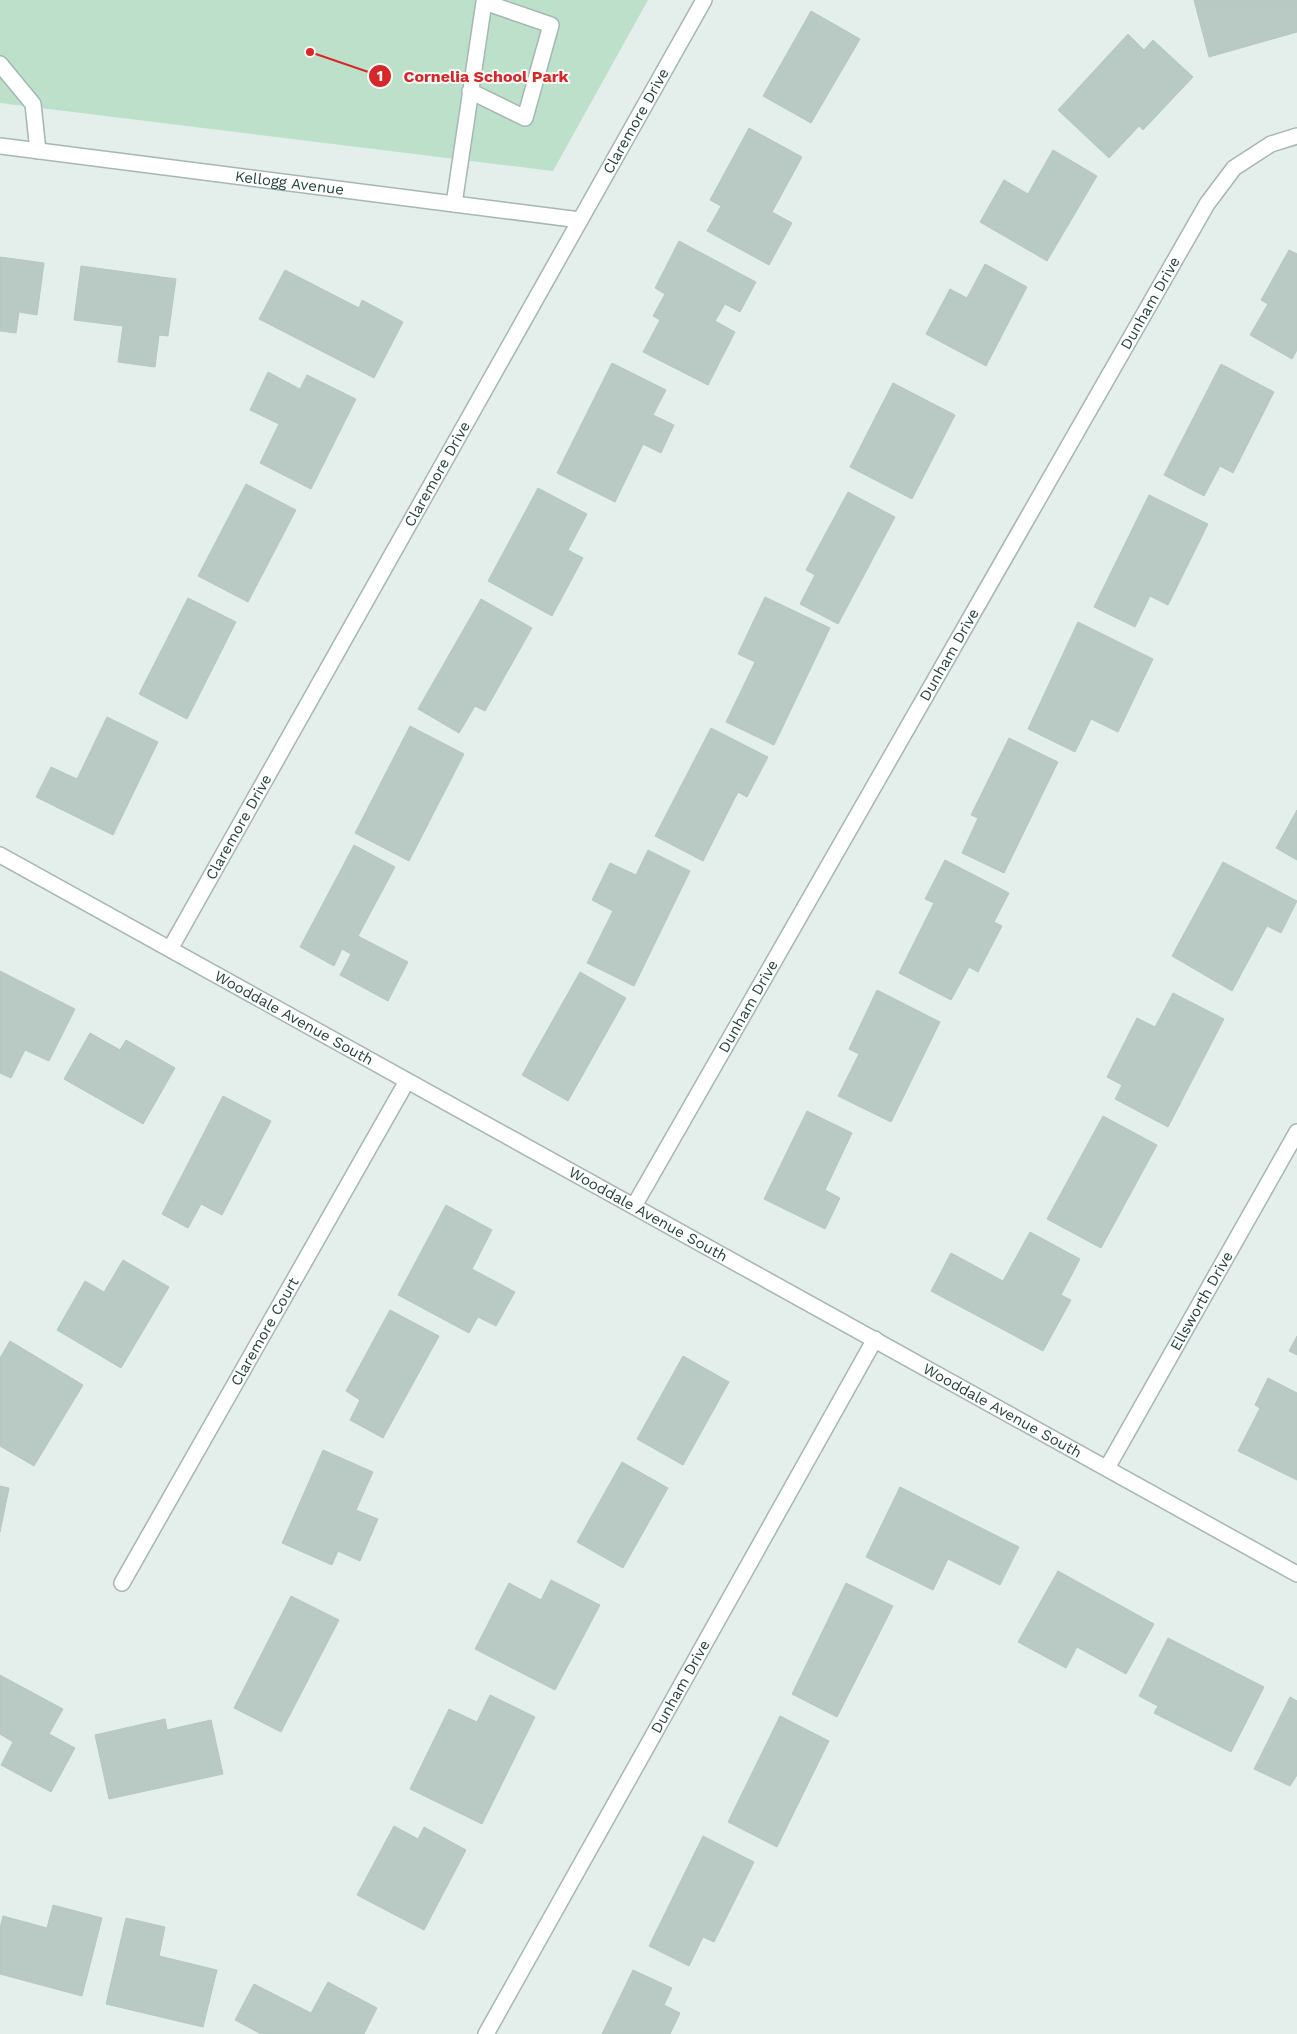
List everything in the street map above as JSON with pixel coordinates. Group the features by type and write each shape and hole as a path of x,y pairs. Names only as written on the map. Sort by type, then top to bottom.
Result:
{"street":[{"name":"Claremore Drive","path":"170,949 704,0"},
{"path":"454,204 470,91 484,2 550,25 526,118 470,91"},
{"path":"0,64 33,104 38,151"},
{"name":"Dunham Drive","path":"634,1206 1207,204 1234,168 1271,144 1297,136"},
{"name":"Kellogg Avenue","path":"0,146 580,220"},
{"name":"Wooddale Avenue South","path":"0,855 1297,1574"},
{"name":"Claremore Court","path":"122,1583 406,1081"},
{"name":"Ellsworth Drive","path":"1106,1468 1297,1132"},
{"name":"Dunham Drive","path":"486,2034 875,1339"}],"green space":[{"path":"0,0 648,0 553,171 0,103"}],"building":[{"path":"1194,0 1297,0 1297,32 1209,57"},
{"path":"811,11 860,39 811,123 763,96"},
{"path":"1128,34 1144,50 1153,40 1193,77 1143,130 1139,126 1109,158 1058,110"},
{"path":"749,128 802,157 772,212 792,223 769,265 707,231 721,206 710,200"},
{"path":"1053,150 1097,176 1047,261 980,222 1004,180 1028,194"},
{"path":"679,241 756,282 740,312 725,304 715,321 735,332 708,385 643,352 660,320 653,316 665,294 655,288"},
{"path":"1289,250 1297,254 1297,350 1292,359 1250,335 1268,304 1261,300"},
{"path":"0,257 44,263 37,315 19,312 16,333 0,331"},
{"path":"985,264 1027,287 986,366 926,334 950,289 967,298"},
{"path":"81,266 176,279 168,336 159,335 155,367 118,362 123,326 74,320"},
{"path":"285,270 359,308 362,300 403,322 374,378 259,319"},
{"path":"612,363 666,390 653,415 674,425 661,453 643,444 615,502 557,473"},
{"path":"1221,364 1274,392 1233,473 1220,466 1204,496 1164,475"},
{"path":"268,372 300,389 307,375 356,399 311,489 260,463 279,424 250,410"},
{"path":"893,383 955,415 912,499 850,467"},
{"path":"246,484 296,510 248,602 198,576"},
{"path":"538,488 587,514 568,550 583,558 552,616 488,581"},
{"path":"848,492 895,517 838,624 800,604 815,575 806,570"},
{"path":"1149,495 1208,524 1168,605 1150,596 1135,627 1094,607"},
{"path":"765,597 830,628 774,745 726,722 755,662 738,654"},
{"path":"188,598 236,622 187,719 139,694"},
{"path":"481,599 532,628 485,711 475,706 459,733 418,709"},
{"path":"1078,622 1153,659 1118,732 1091,719 1075,752 1028,729"},
{"path":"107,717 158,742 113,835 36,797 51,767 77,779"},
{"path":"410,726 464,754 409,861 355,833"},
{"path":"711,728 768,757 747,797 738,792 703,861 655,836"},
{"path":"1009,738 1058,762 1004,873 962,853 978,818 971,815"},
{"path":"1297,810 1297,860 1276,848"},
{"path":"354,845 395,867 358,936 408,962 388,1001 340,975 351,954 342,949 334,966 300,947"},
{"path":"648,850 690,871 634,986 587,963 613,911 592,900 610,863 636,875"},
{"path":"945,860 1009,893 994,922 1002,926 978,972 969,967 951,1000 899,973 934,903 925,899"},
{"path":"1223,862 1297,901 1281,933 1267,926 1232,991 1172,956"},
{"path":"0,971 75,1009 49,1061 25,1050 11,1078 0,1073"},
{"path":"580,972 626,998 568,1101 522,1075"},
{"path":"877,990 940,1022 891,1122 838,1096 859,1054 849,1049"},
{"path":"1173,993 1224,1019 1168,1127 1115,1099 1122,1085 1107,1077 1137,1018 1155,1027"},
{"path":"90,1033 120,1050 126,1040 175,1068 143,1124 64,1079"},
{"path":"223,1096 271,1121 222,1215 201,1204 188,1228 162,1214"},
{"path":"807,1111 852,1133 825,1190 840,1198 825,1229 764,1199"},
{"path":"1103,1116 1157,1145 1101,1248 1047,1219"},
{"path":"446,1205 492,1230 472,1269 515,1292 496,1326 478,1317 469,1333 398,1295"},
{"path":"1030,1232 1080,1259 1061,1295 1071,1300 1043,1351 931,1291 951,1253 1003,1281"},
{"path":"123,1260 169,1287 121,1368 57,1330 85,1281 104,1292"},
{"path":"390,1310 439,1336 383,1438 350,1420 360,1400 346,1391"},
{"path":"1297,1336 1297,1355 1289,1351"},
{"path":"10,1341 83,1385 34,1466 0,1446 0,1358"},
{"path":"683,1356 729,1382 683,1465 637,1439"},
{"path":"1268,1378 1297,1393 1297,1480 1238,1451 1260,1408 1255,1405"},
{"path":"323,1450 373,1472 356,1510 378,1519 360,1561 338,1551 332,1565 282,1543"},
{"path":"622,1462 668,1488 623,1568 577,1542"},
{"path":"0,1486 9,1488 0,1532"},
{"path":"900,1487 1019,1547 1000,1585 948,1559 933,1590 866,1557"},
{"path":"1058,1571 1154,1624 1126,1674 1077,1647 1066,1668 1018,1642"},
{"path":"551,1580 600,1605 555,1690 475,1649 509,1583 541,1600"},
{"path":"846,1583 893,1606 837,1717 792,1694"},
{"path":"291,1596 339,1620 281,1732 234,1708"},
{"path":"1168,1638 1264,1687 1231,1752 1154,1713 1158,1706 1139,1696"},
{"path":"0,1675 63,1709 49,1734 75,1748 51,1792 1,1765 13,1742 0,1734"},
{"path":"490,1695 535,1717 482,1824 410,1789 449,1709 477,1722"},
{"path":"1290,1697 1297,1701 1297,1775 1290,1786 1254,1769"},
{"path":"780,1716 829,1741 777,1847 728,1822"},
{"path":"165,1719 167,1730 211,1720 223,1774 109,1799 95,1735"},
{"path":"394,1826 418,1839 424,1827 466,1850 424,1930 357,1895"},
{"path":"703,1836 754,1862 714,1942 703,1937 689,1966 649,1946"},
{"path":"53,1905 102,1918 82,1996 0,1974 0,1928 3,1916 47,1928"},
{"path":"126,1918 165,1927 159,1956 217,1970 203,2027 106,2004"},
{"path":"633,1970 672,1988 664,2005 680,2013 670,2034 602,2034"},
{"path":"328,1982 377,2008 364,2034 261,2034 235,2020 254,1984 311,2013"}],"place":[{"name":"Cornelia School Park","path":"310,52"}]}
